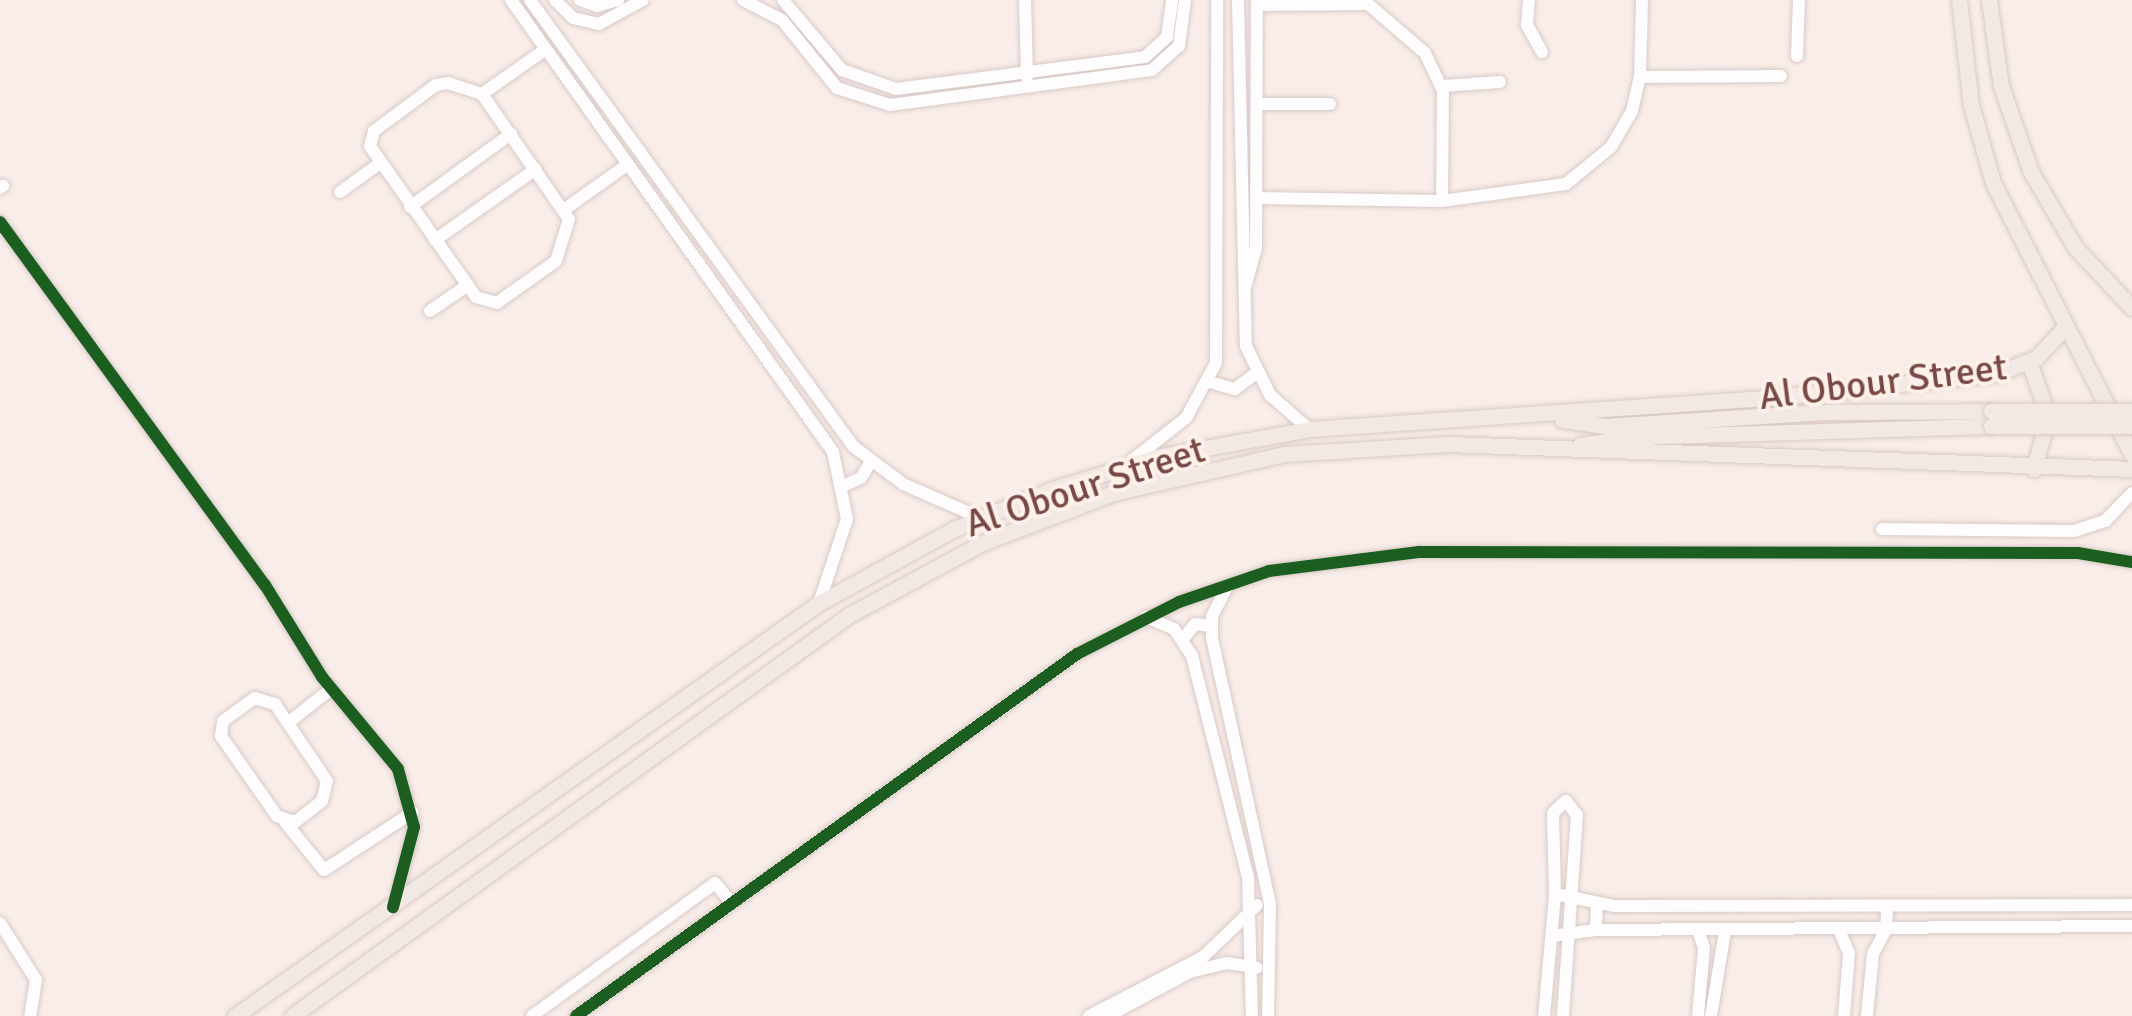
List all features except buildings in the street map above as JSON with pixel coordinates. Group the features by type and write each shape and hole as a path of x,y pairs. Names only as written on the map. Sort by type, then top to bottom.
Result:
{"main road":[{"path":"1959,0 1966,75 1985,158 2064,328 2132,455"},
{"path":"1989,0 2001,86 2031,172 2066,235 2132,308"},
{"name":"Al Obour Street","path":"236,1016 819,603 980,518 1126,466 1309,429 1448,416 1549,415 1950,379 2029,362 2064,328"},
{"path":"2029,362 2048,415 2034,469"},
{"path":"1567,450 1622,438 2132,411"},
{"path":"1549,415 1606,426 1824,412 2132,426"},
{"path":"1448,416 1448,444"},
{"name":"Al Obour Street","path":"292,1016 814,637 934,566 1030,523 1170,477 1284,454 1448,444 2034,469 2132,468"}],"street":[{"path":"511,0 822,434 845,485 844,541 819,603"},
{"path":"530,0 870,464 980,518"},
{"path":"555,0 573,18 599,24 643,0"},
{"path":"580,0 602,6 618,0"},
{"path":"743,0 776,14 829,80 868,102 905,104 1152,54 1170,30 1172,0"},
{"path":"784,0 834,63 869,85 896,89 1158,67 1182,40 1185,0"},
{"path":"1025,0 1027,80"},
{"path":"1126,466 1186,418 1210,382 1218,347 1218,0"},
{"path":"1238,0 1242,294 1256,374 1276,403 1309,429"},
{"path":"1529,0 1527,26 1542,52"},
{"path":"1258,198 1442,201 1540,192 1572,181 1617,139 1640,76 1642,0"},
{"path":"1797,56 1799,0"},
{"path":"1242,294 1256,256 1257,3 1374,6 1425,52 1442,86 1442,201"},
{"path":"482,94 546,49"},
{"path":"1640,76 1780,76"},
{"path":"1442,86 1500,82"},
{"path":"448,83 482,94 511,134 565,209 569,230 552,264 497,304 482,302 468,285 370,146 374,131 430,88 448,83"},
{"path":"1257,104 1330,104"},
{"path":"410,206 511,134"},
{"path":"340,192 380,164"},
{"path":"565,209 628,164"},
{"path":"435,240 536,169"},
{"path":"0,222 264,585 331,688 398,769 414,812 410,862 393,906"},
{"path":"430,311 468,285"},
{"path":"1210,382 1235,389 1256,374"},
{"path":"845,485 861,478 870,464"},
{"path":"1882,530 2074,532 2118,509 2132,493"},
{"path":"2118,509 2132,521"},
{"path":"1944,530 1950,541 1944,552"},
{"path":"576,1016 1053,669 1146,617 1228,584 1292,566 1382,554 2088,553 2131,560"},
{"path":"1228,584 1211,626 1270,904 1272,969 1268,1016"},
{"path":"1146,617 1184,639 1252,907 1252,1016"},
{"path":"1184,639 1195,624 1211,626"},
{"path":"288,722 331,688"},
{"path":"285,822 317,807 326,788 319,763 288,722 261,696 227,717 220,731 285,822 324,870 414,812"},
{"path":"1544,1016 1555,894 1554,813 1566,801 1577,810 1572,938 1564,1016"},
{"path":"532,1016 715,883 730,901"},
{"path":"1555,894 1597,903 1814,908 2132,906"},
{"path":"694,900 702,922"},
{"path":"1596,930 1592,920 1597,903"},
{"path":"1089,1016 1214,949 1252,907 1270,904"},
{"path":"2088,926 2089,907"},
{"path":"1814,908 1814,930"},
{"path":"1866,1016 1872,962 1886,930 1887,908"},
{"path":"1943,908 1944,930"},
{"path":"1993,908 1993,929"},
{"path":"0,923 36,980 30,1016"},
{"path":"1552,936 1572,938 1596,930 2132,926"},
{"path":"1698,930 1711,948 1711,1016"},
{"path":"1839,930 1849,961 1844,1016"},
{"path":"1698,1016 1711,948 1725,931"},
{"path":"1214,949 1218,964"},
{"path":"1849,961 1860,955 1872,962"},
{"path":"1108,1016 1218,964 1272,969"}],"cycle path":[{"path":"0,222 265,585 322,677 398,769 414,827 393,907"},
{"path":"576,1016 1077,654 1179,602 1269,571 1419,552 2078,553 2132,562"}]}
